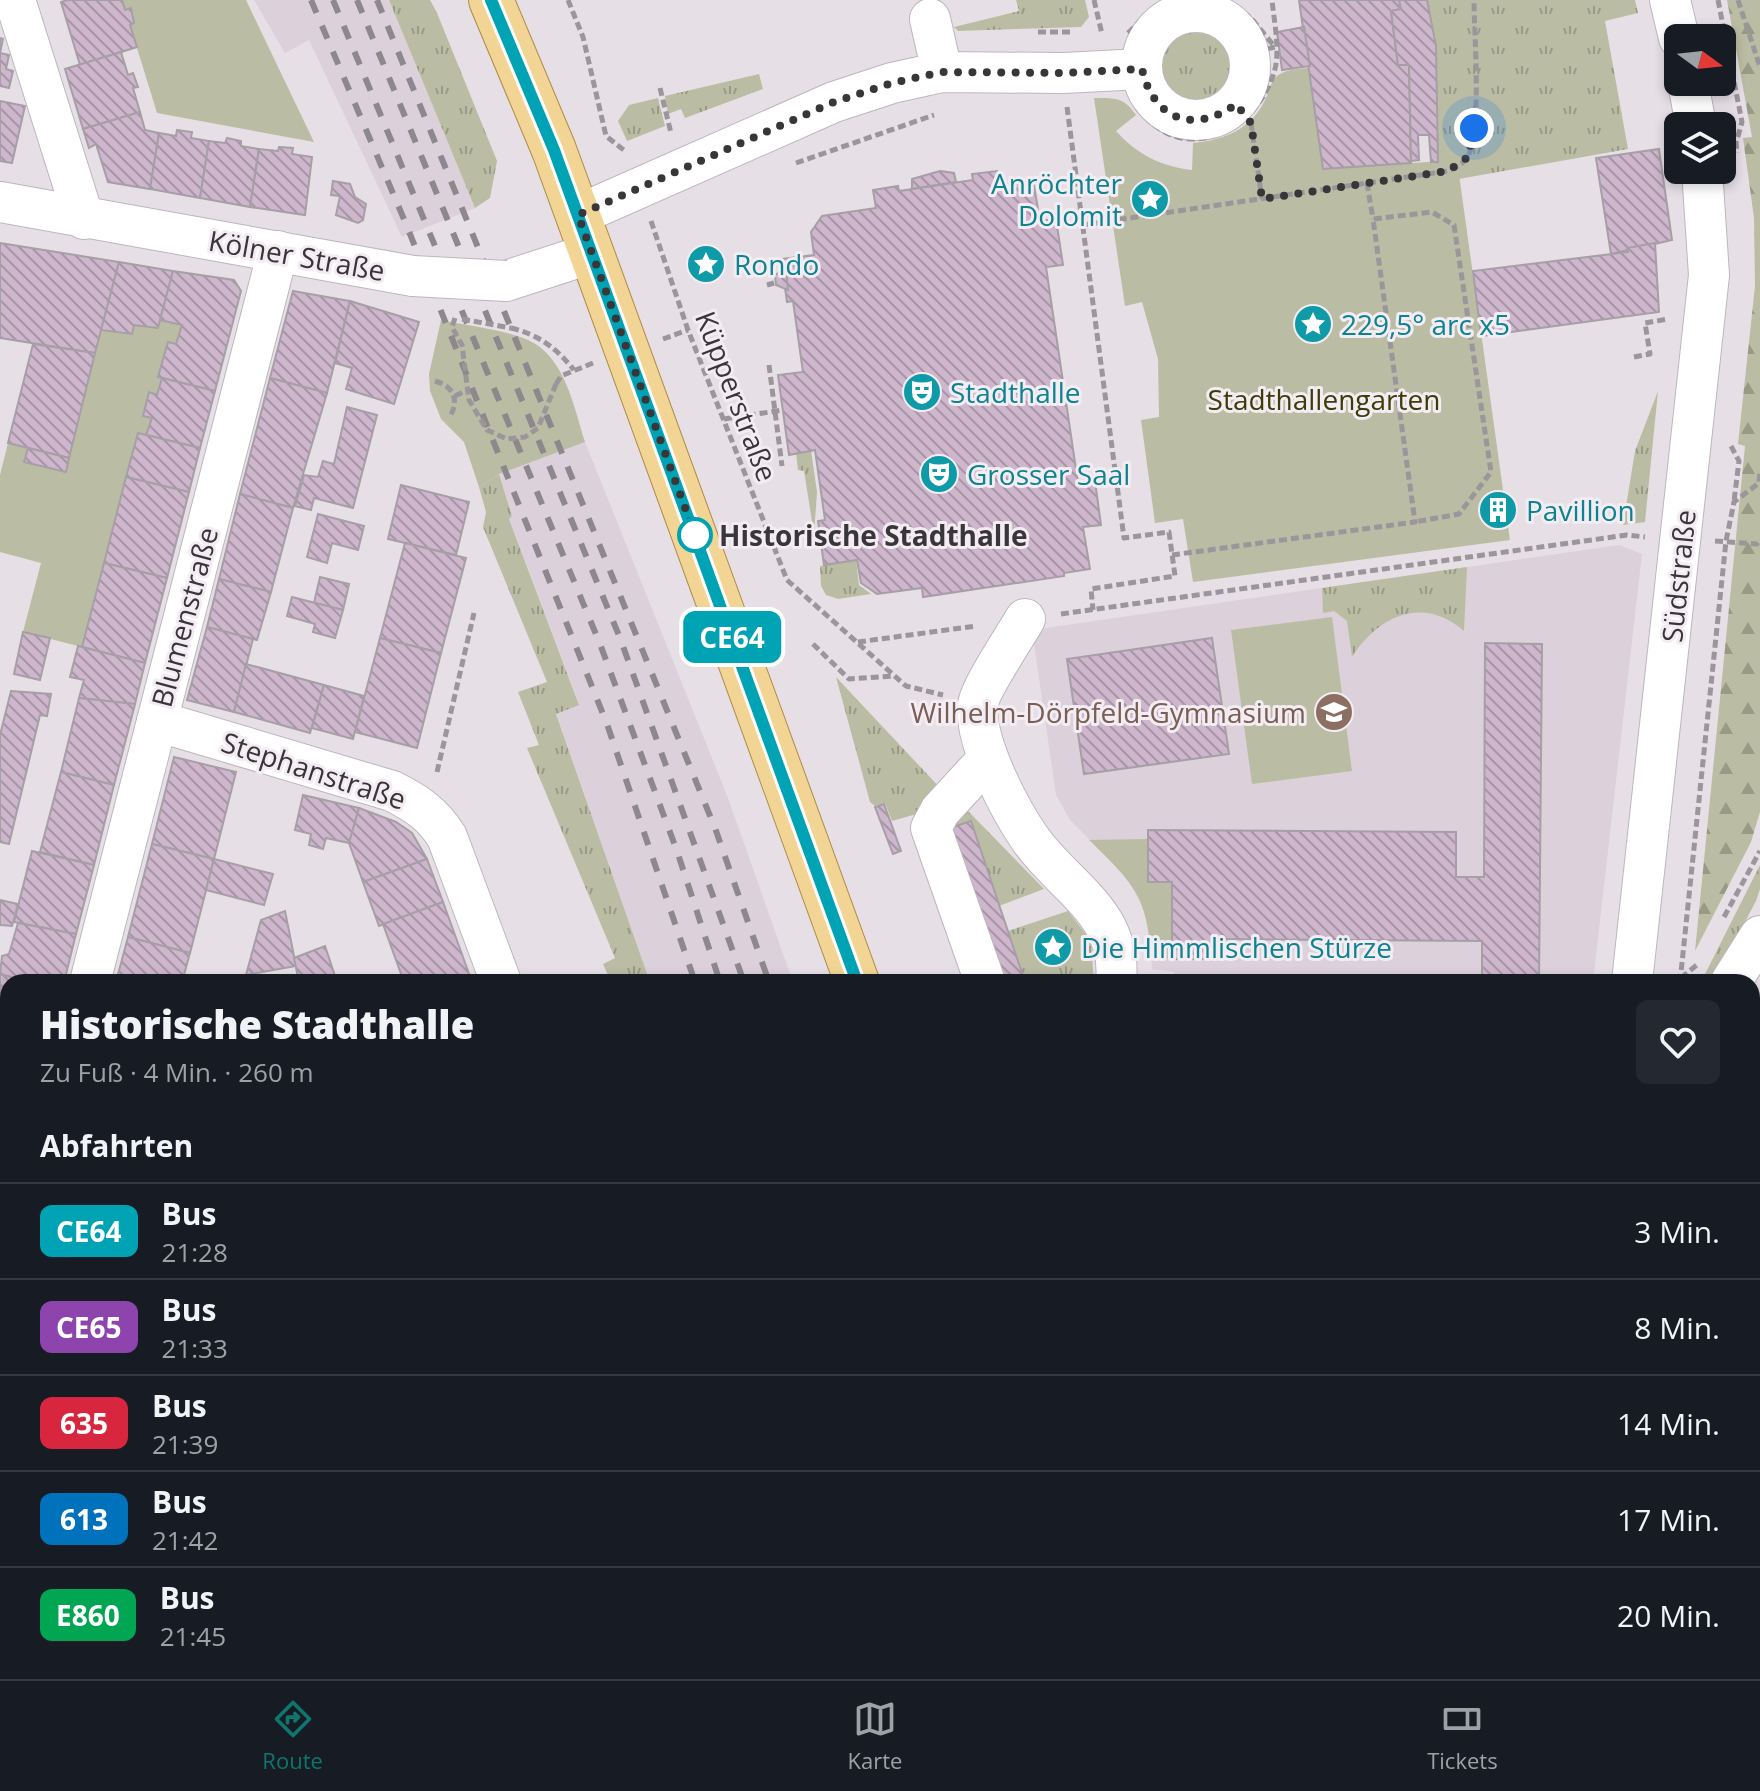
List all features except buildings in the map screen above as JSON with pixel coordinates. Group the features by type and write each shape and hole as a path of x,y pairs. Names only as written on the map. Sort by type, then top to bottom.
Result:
{"main road":[{"path":"491,0 585,234 854,974"}],"street":[{"path":"15,0 84,219"},
{"path":"1670,0 1676,24"},
{"path":"1197,12 1215,15 1262,50 1248,80 1241,111 1204,120 1186,120 1169,114 1155,102 1146,87 1138,86 1148,43 1164,22 1197,12"},
{"path":"930,19 942,72"},
{"name":"Kölner Straße","path":"0,202 413,276 506,281 585,234 834,102 892,83 942,72 1063,73 1138,86"},
{"name":"Südstraße","path":"1633,974 1709,275 1703,184"},
{"name":"Blumenstraße","path":"92,974 278,251"},
{"path":"1025,619 978,704 987,760 1032,841 1103,919 1115,950 1116,974"},
{"name":"Stephanstraße","path":"157,721 392,791 427,812 447,837 498,974"},
{"path":"982,974 931,828 940,811 987,760"},
{"path":"1715,972 1760,936"}],"path":[{"path":"1138,86 1149,121 1176,137 1215,134 1241,111 1275,70 1262,50 1251,18 1222,0"},
{"path":"1262,50 1272,0"},
{"path":"1083,225 1448,171 1468,157 1474,128 1474,0"},
{"path":"1738,0 1760,67"},
{"path":"1063,73 1124,538 1169,532 1175,576 1091,589 1093,610 1627,535"},
{"path":"660,88 671,133"},
{"path":"1241,111 1251,123 1262,199"},
{"path":"795,164 936,114"},
{"path":"1367,183 1415,522"},
{"path":"645,204 665,216"},
{"name":"Küpperstraße","path":"645,204 787,580 906,686 978,704"},
{"path":"1172,555 1459,514 1491,472 1454,225 1432,212 1373,219"},
{"path":"444,315 535,334 560,352 574,370"},
{"path":"455,318 452,327 462,345 467,390 478,419 487,430 507,439 538,428 556,384"},
{"path":"1634,357 1650,354 1645,323 1670,319"},
{"path":"769,365 782,466"},
{"path":"435,381 449,388 455,396 456,403 449,418"},
{"path":"455,396 467,390"},
{"path":"724,419 783,410"},
{"path":"1680,974 1726,541 1734,502 1759,483 1760,471"},
{"path":"1747,544 1757,544 1760,540"},
{"path":"427,812 474,613"},
{"path":"813,644 849,679 894,676"},
{"path":"1722,920 1760,851"}],"shaded area":[{"path":"254,0 389,0 475,208 402,237 309,40 285,53"},
{"path":"585,442 728,798 790,974 647,974 556,713 579,704 509,518 512,516 499,474"},
{"name":"Wilhelm-Dörpfeld-Gymnasium","path":"1619,545 1642,554 1594,974 1174,974 1152,969 1149,924 1144,904 1123,873 1070,820 1056,795 1032,630"}],"green space":[{"path":"122,0 246,0 314,142 157,113 130,25 134,23 131,9 125,10"},
{"path":"389,0 430,0 437,13 497,161 490,198 475,208"},
{"path":"1016,0 1085,0 1089,17 1081,27 958,31 954,27 1019,11"},
{"path":"1427,0 1635,0 1638,13 1605,21 1628,149 1459,179 1438,162"},
{"path":"1727,0 1760,0 1760,812 1751,842 1695,951 1745,446 1738,444 1755,286 1754,218 1743,138 1752,137 1736,49 1736,24 1731,24"},
{"path":"1189,29 1203,29 1217,35 1227,45 1233,66 1227,87 1217,97 1203,103 1189,103 1175,97 1165,87 1159,73 1159,59 1165,45 1175,35"},
{"name":"Stadthallengarten","path":"1308,68 1324,169 1457,160 1510,540 1193,582 1183,519 1155,523 1141,420 1159,417 1158,359 1142,302 1125,306 1094,98 1118,100 1132,109 1136,115 1116,131 1141,153 1170,166 1192,170 1193,143 1236,131 1260,109 1277,76"},
{"path":"759,74 763,89 685,118 681,109 668,114 665,96"},
{"path":"658,98 665,126 627,141 618,121 629,105"},
{"path":"160,320 182,325 157,395 150,392 152,418 146,435 138,434 82,647 23,632 41,563 0,552 0,475 8,443 28,448 24,461 65,472 101,330 132,334 134,325 158,328"},
{"path":"441,320 507,333 541,348 551,358 566,384 585,442 499,474 479,487 464,442 441,419 430,391 429,374"},
{"path":"1658,391 1645,522 1623,525 1635,451"},
{"path":"811,450 817,492 814,534 804,471 798,470 796,453"},
{"path":"499,474 512,516 509,519 579,705 556,714 647,974 607,974 603,964 615,958 527,748 539,745 518,692 547,682 483,527 486,512 479,487"},
{"path":"856,560 859,585 871,594 838,599 826,595 821,586 820,566"},
{"path":"1467,567 1464,631 1433,614 1402,615 1375,631 1352,657 1347,621 1334,611 1323,613 1322,588"},
{"path":"1332,617 1352,771 1252,784 1231,630"},
{"path":"836,677 943,791 927,811 892,821 885,803 875,806 870,802"},
{"path":"968,811 1044,889 999,906 971,821 948,829 956,818"},
{"path":"1148,839 1148,882 1172,882 1172,959 1151,958 1146,919 1135,892 1127,879 1089,840"},
{"path":"1760,865 1760,889 1756,901 1717,974 1705,974"},
{"path":"1068,911 1091,941 1093,974 1022,974 1008,931"}],"railway":[{"path":"311,0 406,224 607,724 692,974"},
{"path":"333,0 600,644 677,851 717,974"},
{"path":"357,0 620,638 741,974"},
{"path":"377,0 715,828 766,974"}],"bus line":[{"name":"CE64","path":"491,0 554,150 854,974"}],"place":[{"name":"Anröchter Dolomit","path":"1150,199"},
{"name":"Rondo","path":"706,264"},
{"name":"229,5° arc x5","path":"1313,324"},
{"name":"Stadthalle","path":"922,392"},
{"name":"Grosser Saal","path":"939,474"},
{"name":"Pavillion","path":"1498,510"},
{"name":"Historische Stadthalle","path":"695,535"},
{"name":"Wilhelm-Dörpfeld-Gymnasium","path":"1334,712"},
{"name":"Die Himmlischen Stürze","path":"1053,947"}],"route":[{"path":"695,535 578,215 834,102 892,83 942,72 1063,73 1142,69 1146,87 1155,102 1169,114 1186,120 1204,120 1221,115 1236,104 1251,123 1262,199 1448,171 1468,157 1474,128"}]}
